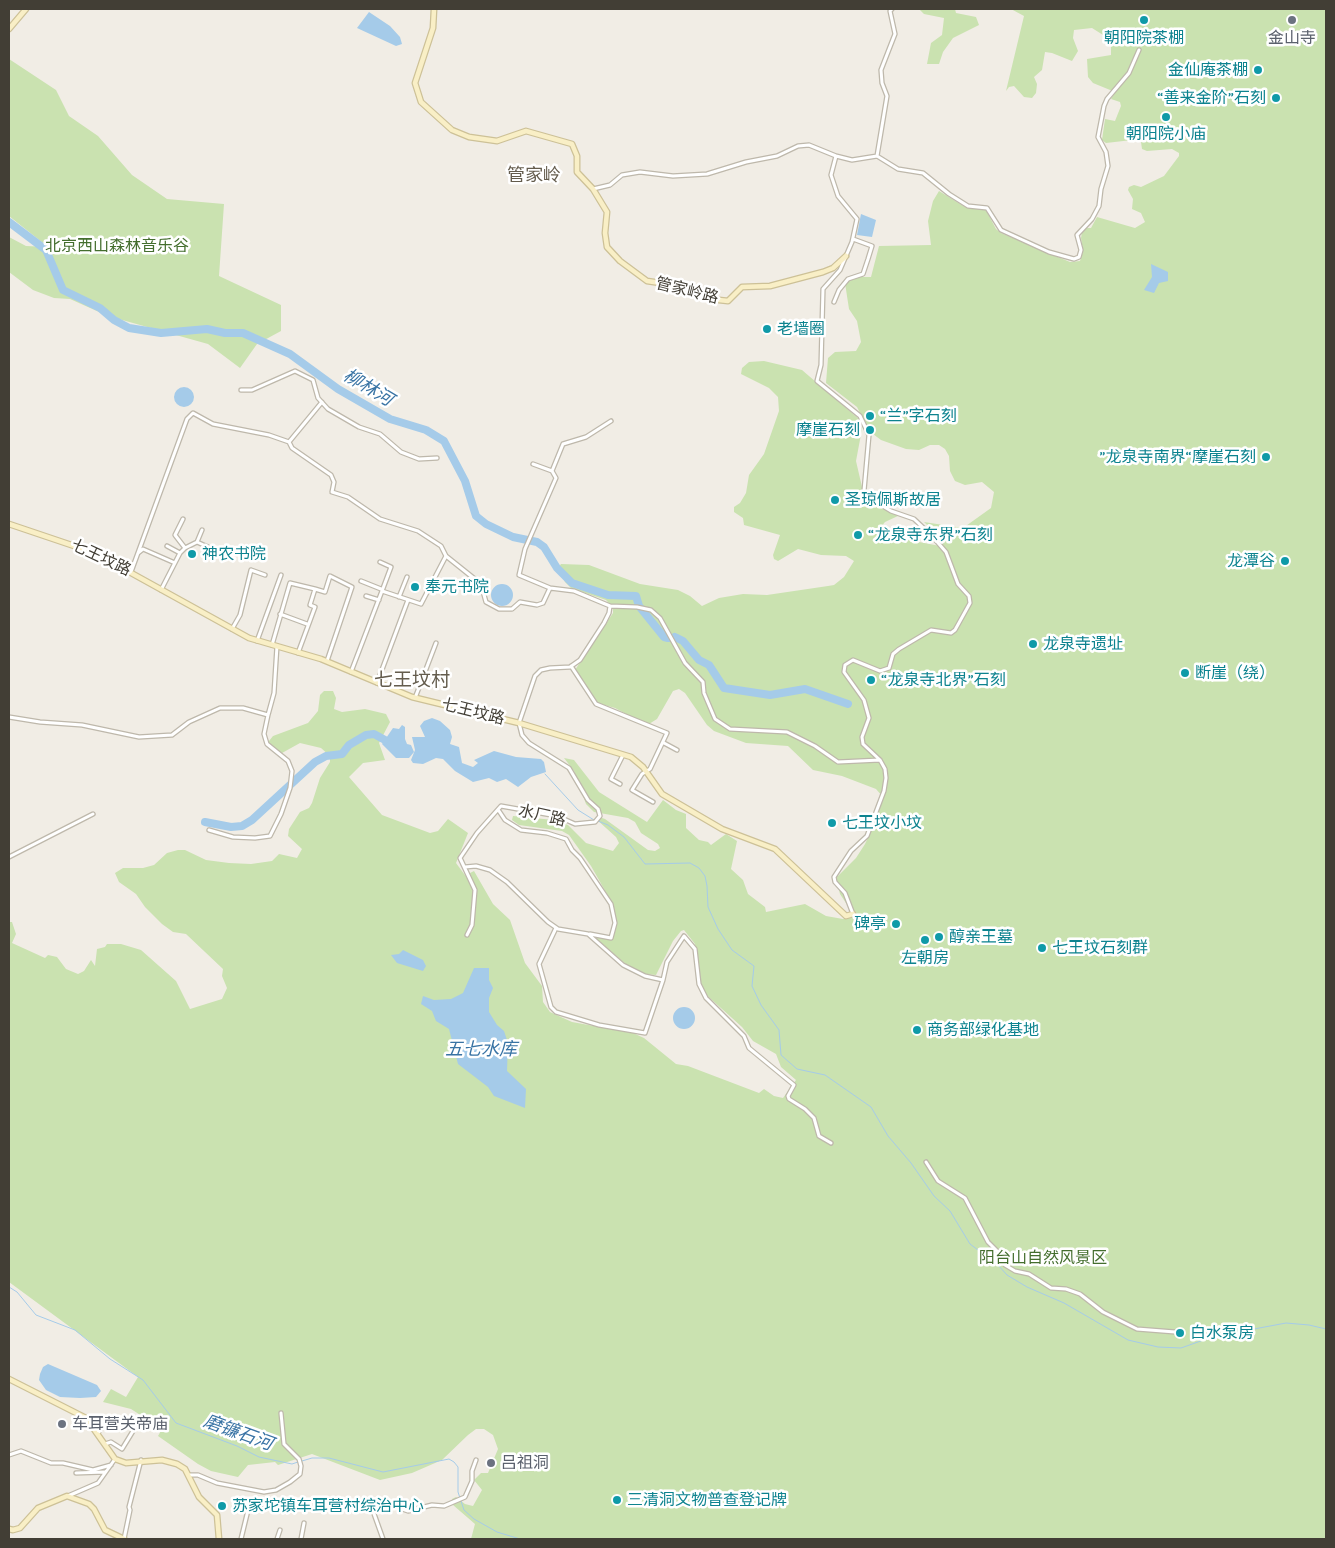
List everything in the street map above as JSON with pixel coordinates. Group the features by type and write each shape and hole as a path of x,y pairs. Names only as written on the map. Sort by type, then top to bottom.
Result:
{"street":[{"path":"9,29 26,9"},
{"name":"管家岭路","path":"434,9 433,28 414,83 421,102 452,130 467,136 497,141 526,131 569,142 576,150 577,172 593,189 607,212 605,233 607,247 620,261 653,283 674,284 719,300 728,301 742,287 770,286 823,272 832,268 846,256"},
{"path":"877,156 887,96 882,83 881,70 895,34 890,11 892,9"},
{"path":"593,189 610,185 622,175 640,172 673,176 707,174 746,162 777,156 798,146 817,147 836,156 856,160 877,156 898,169 928,176 949,194 968,206 988,208 1001,230 1059,256 1076,258 1081,250 1077,235 1092,219 1099,206 1101,189 1108,166 1106,152 1098,137 1104,106 1107,99 1129,73 1139,50"},
{"path":"836,156 831,175 838,196 857,218 853,239 840,270 823,289 821,365 817,381 860,416 869,435 864,491 871,499 891,511 914,519 932,536 946,552 958,584 968,596 970,602 955,630 951,633 931,630 893,654 889,668 880,670 853,660 844,665 844,672 864,700 869,718 862,737 863,744 880,760 885,769 886,778 884,791 867,836 841,864 834,877 835,882 845,894 853,914"},
{"path":"834,302 839,290 848,279 863,274 872,246 853,239"},
{"path":"241,390 252,390 296,371 313,380 318,398 328,409 359,427 380,434 401,452 419,459 437,458"},
{"path":"289,442 322,402"},
{"path":"131,572 187,419 193,413 213,424 269,435 289,442 292,448 331,475 334,482 332,492 348,497 380,519 418,530 441,546 446,556 481,584 486,602 499,609 512,609 520,602 537,605 543,603 550,588"},
{"path":"552,471 563,444 586,437 611,421"},
{"path":"533,464 552,471 556,478 525,549 519,575 550,588 574,591 610,606 637,607 655,613 664,623 685,663 704,682 704,693 712,714 720,723 730,729 758,732 787,732 815,746 838,762 880,760"},
{"path":"183,518 176,535 185,548"},
{"name":"七王坟路","path":"9,524 82,547 257,641 326,662 376,684 415,698 519,723 631,757 647,773 662,794 676,804 738,837 775,849 846,916 853,914"},
{"path":"161,590 180,552 196,542 202,530"},
{"path":"196,542 208,548"},
{"path":"168,546 180,552"},
{"path":"138,553 143,549 175,564"},
{"path":"361,581 421,604 446,556"},
{"path":"350,673 391,567 380,562"},
{"path":"232,629 240,615 251,570 265,575"},
{"path":"257,641 281,575"},
{"path":"209,830 233,836 255,838 270,836 290,788 292,771 288,761 267,744 264,734 274,693 275,645 280,614 290,582 325,592 330,576 352,587 326,662"},
{"path":"399,597 407,578"},
{"path":"298,652 315,606 310,605 315,589"},
{"path":"366,596 379,600"},
{"path":"376,684 408,600"},
{"path":"519,723 536,676 541,670 571,666 580,660 610,613 610,606"},
{"path":"280,614 307,624"},
{"path":"415,698 436,643"},
{"path":"571,666 596,704 664,730 667,735 664,743 647,773 642,774 632,790 653,802"},
{"path":"9,717 40,722 82,725 139,737 172,735 189,722 220,708 242,708 268,715"},
{"name":"水厂路","path":"464,867 460,858 464,850 501,806 557,816 575,824 595,822 600,816 598,809 588,800 569,768 528,743 522,735 519,723"},
{"path":"664,743 677,750"},
{"path":"620,784 611,779 624,754"},
{"path":"467,935 472,925 475,890 464,867 476,866 490,870 556,928 611,938 615,923 611,904 592,873 572,850 566,839 547,833 521,830 505,820 499,810"},
{"path":"9,857 93,814"},
{"path":"556,928 539,964 551,1007 556,1012 599,1025 645,1033 663,980 667,962 684,936 695,949 699,984 706,998 744,1036 749,1048 794,1085 788,1096 789,1099 805,1108 814,1118 819,1136 831,1143"},
{"path":"588,934 622,965 645,976 663,980"},
{"path":"926,1162 938,1181 965,1198 988,1242 1002,1256 1006,1265 1015,1271 1029,1274 1047,1286 1080,1294 1103,1312 1137,1329 1175,1332"},
{"path":"9,1379 78,1413 91,1423 115,1460 126,1463 141,1460 173,1462 185,1469 199,1498 216,1515 219,1539"},
{"path":"189,1475 198,1475 217,1483 264,1492 276,1490 297,1477 301,1470 299,1459 284,1444 281,1413"},
{"path":"105,1444 111,1442 122,1449 141,1418"},
{"path":"98,1433 105,1423"},
{"path":"9,1455 21,1451 52,1463 63,1463 93,1470 112,1464"},
{"path":"9,1529 20,1528 38,1508 94,1486 115,1460"},
{"path":"67,1496 89,1504 94,1509 105,1530 124,1539 129,1507 141,1460"},
{"path":"383,1539 373,1511 374,1504 380,1501 408,1511 416,1511 432,1505 444,1506 465,1496 472,1481 472,1471 476,1460"},
{"path":"76,1472 106,1472"},
{"path":"241,1539 250,1502 279,1507"},
{"path":"301,1539 304,1523"},
{"path":"277,1539 280,1530"}],"green space":[{"path":"919,9 955,9 956,13 976,17 979,25 953,38 943,52 939,64 927,64 931,43 942,35 944,18 924,14"},
{"name":"阳台山自然风景区","path":"1011,9 1326,9 1326,1539 471,1539 475,1524 453,1505 452,1499 456,1497 465,1504 473,1506 482,1490 474,1480 481,1473 488,1473 498,1449 493,1435 484,1429 476,1429 442,1460 412,1473 380,1480 312,1454 278,1465 275,1462 248,1465 238,1477 211,1471 198,1464 158,1436 162,1429 131,1409 103,1402 111,1389 126,1397 138,1377 9,1282 9,922 12,922 16,934 12,943 45,958 48,955 57,957 66,969 78,974 84,971 91,960 95,966 97,949 105,947 107,944 121,944 141,950 176,981 190,1009 222,999 227,988 222,976 223,969 186,934 173,932 162,924 145,907 136,894 119,882 115,873 123,868 143,868 154,865 167,853 178,850 185,850 206,860 229,863 251,864 272,861 279,854 297,858 302,849 288,836 289,829 300,812 309,808 312,803 320,778 330,762 330,756 321,748 300,743 282,753 269,744 269,741 273,736 308,723 318,711 320,695 324,691 333,691 336,698 334,709 342,712 365,709 386,714 390,722 379,743 385,760 363,763 349,777 382,815 430,833 438,831 448,819 468,833 456,863 473,886 470,873 474,871 493,904 510,920 525,963 542,986 543,1002 550,1012 572,1022 633,1033 644,1038 676,1064 688,1066 759,1093 764,1089 774,1096 783,1098 796,1080 781,1067 776,1054 753,1041 742,1027 702,991 695,944 684,930 673,941 656,975 645,974 628,966 593,936 610,939 613,926 612,903 591,866 569,835 562,831 519,825 512,820 513,816 554,820 568,825 586,843 613,851 619,843 616,837 596,819 599,817 605,819 648,850 655,851 660,848 658,844 641,833 635,822 628,818 594,812 586,804 574,771 564,758 574,760 599,792 647,822 663,800 676,810 686,814 686,828 699,840 708,842 711,845 726,834 737,841 731,869 743,880 748,894 765,907 766,912 805,904 826,916 843,919 854,915 840,894 835,874 838,876 856,858 865,844 874,825 882,796 876,789 842,776 813,770 788,746 746,743 714,731 707,725 685,693 679,689 673,691 657,719 649,724 641,722 615,708 597,703 575,670 613,613 613,608 606,600 571,588 565,582 558,568 561,564 589,565 640,584 678,590 690,596 702,606 719,598 743,594 767,595 834,585 844,577 854,561 846,556 821,555 798,549 778,561 774,559 773,555 780,535 744,525 743,518 734,512 734,507 740,503 746,493 749,475 764,454 779,411 778,397 769,388 741,374 742,368 749,362 764,361 802,370 859,419 862,429 856,461 862,487 866,496 878,506 900,515 885,522 880,528 886,532 898,538 940,546 945,542 924,522 963,528 991,508 994,492 982,482 965,485 955,481 950,471 949,456 945,449 939,445 930,445 919,450 906,449 881,440 869,431 857,407 826,383 828,358 835,352 856,351 861,342 857,321 849,309 845,283 849,278 862,275 863,277 871,277 879,246 931,245 928,221 933,201 939,191 965,207 986,210 996,229 1001,233 1070,262 1080,261 1083,251 1082,232 1084,228 1091,228 1097,217 1135,228 1145,222 1141,213 1132,209 1133,199 1128,190 1129,187 1134,185 1141,187 1164,176 1179,156 1179,153 1172,149 1147,151 1142,149 1141,142 1132,140 1106,143 1102,140 1105,119 1115,121 1121,106 1120,102 1111,99 1115,92 1093,83 1088,77 1087,59 1111,55 1111,40 1092,28 1074,30 1073,38 1078,51 1072,61 1045,52 1042,70 1034,77 1037,84 1036,93 1032,98 1024,97 1014,86 1009,87 1006,91 1024,16"},
{"name":"北京西山森林音乐谷","path":"9,59 56,90 69,116 98,136 132,175 167,199 224,204 219,276 281,305 281,331 257,344 240,368 208,344 108,316 70,299 54,298 33,290 9,272 9,237 26,246 48,247 9,216"}],"water":[{"path":"369,12 390,26 400,37 402,44 396,46 357,28"},
{"path":"861,214 876,220 872,237 857,235"},
{"path":"1151,264 1168,272 1168,281 1159,283 1154,293 1144,290 1152,277"},
{"path":"184,387 191,390 194,397 191,404 184,407 177,404 174,397 177,390"},
{"path":"502,584 510,587 513,595 510,603 502,606 494,603 491,595 494,587"},
{"path":"432,718 440,721 450,730 452,737 450,744 459,747 462,763 473,767 478,763 474,760 494,751 516,757 541,759 544,762 546,772 531,777 518,787 506,779 497,782 489,778 473,782 455,771 443,759 436,758 423,764 413,763 411,760 415,750 412,737 425,737 420,726 424,721"},
{"path":"402,725 405,727 407,744 411,745 414,752 409,758 396,758 382,744 393,728 399,729"},
{"path":"403,950 423,960 426,966 423,971 397,963 391,955 399,954"},
{"name":"五七水库","path":"474,968 489,968 489,980 493,988 489,998 489,1012 497,1025 504,1031 508,1043 507,1071 526,1089 525,1108 494,1096 488,1087 458,1064 449,1029 436,1021 432,1011 421,1004 423,996 434,1000 451,999 463,993"},
{"path":"684,1007 692,1010 695,1018 692,1026 684,1029 676,1026 673,1018 676,1010"},
{"path":"48,1364 97,1385 101,1391 96,1397 80,1398 60,1397 46,1390 39,1380 43,1367"}],"waterway":[{"name":"柳林河","path":"9,222 46,250 63,290 100,308 114,320 129,328 161,333 207,329 225,333 243,333 290,354 338,389 390,419 426,430 444,441 465,481 476,516 486,524 513,537 537,542 544,547 557,568 572,583 608,595 636,596 639,606 664,637 668,638"},
{"path":"940,540 946,535"},
{"path":"675,637 683,641 699,660 709,665 724,688 770,695 805,689 848,704"},
{"path":"205,822 231,827 242,826 252,820 315,762 326,756 342,754 349,745 366,735 374,734 385,740"},
{"path":"545,774 578,810 594,820"},
{"path":"598,821 608,825 624,837 645,864 690,863 699,868 705,876 708,907 718,929 732,950 754,966 752,986 761,1005 779,1030 781,1055 797,1069 825,1075 871,1107 888,1136 911,1163 934,1196 950,1211 970,1244 998,1265 1007,1275 1027,1287 1064,1303 1128,1340 1158,1347 1181,1348 1212,1337 1237,1338 1254,1329 1286,1323 1326,1329"},
{"name":"磨镰石河","path":"9,1287 17,1292 36,1315 75,1330 110,1359 143,1380 176,1423 237,1446 259,1457 292,1464 298,1462"},
{"name":"磨镰石河","path":"302,1461 312,1458 329,1458 383,1472 449,1459 458,1467 458,1492 464,1510 474,1519 497,1532 520,1539"}],"place":[{"name":"朝阳院茶棚","path":"1144,20"},
{"name":"金山寺","path":"1292,20"},
{"name":"金仙庵茶棚","path":"1258,70"},
{"name":"“善来金阶”石刻","path":"1276,98"},
{"name":"朝阳院小庙","path":"1166,117"},
{"name":"老墙圈","path":"767,329"},
{"name":"“兰”字石刻","path":"870,416"},
{"name":"摩崖石刻","path":"870,430"},
{"name":"”龙泉寺南界“摩崖石刻","path":"1266,457"},
{"name":"圣琼佩斯故居","path":"835,500"},
{"name":"“龙泉寺东界”石刻","path":"858,535"},
{"name":"神农书院","path":"192,554"},
{"name":"龙潭谷","path":"1285,561"},
{"name":"奉元书院","path":"415,587"},
{"name":"龙泉寺遗址","path":"1033,644"},
{"name":"断崖（绕）","path":"1185,673"},
{"name":"“龙泉寺北界”石刻","path":"871,680"},
{"name":"七王坟小坟","path":"832,823"},
{"name":"碑亭","path":"896,924"},
{"name":"醇亲王墓","path":"939,937"},
{"name":"左朝房","path":"925,940"},
{"name":"七王坟石刻群","path":"1042,948"},
{"name":"商务部绿化基地","path":"917,1030"},
{"name":"白水泵房","path":"1180,1333"},
{"name":"车耳营关帝庙","path":"62,1424"},
{"name":"吕祖洞","path":"491,1463"},
{"name":"三清洞文物普查登记牌","path":"617,1500"},
{"name":"苏家坨镇车耳营村综治中心","path":"222,1506"}],"district":[{"name":"管家岭","path":"534,176"},
{"name":"七王坟村","path":"412,681"}]}
